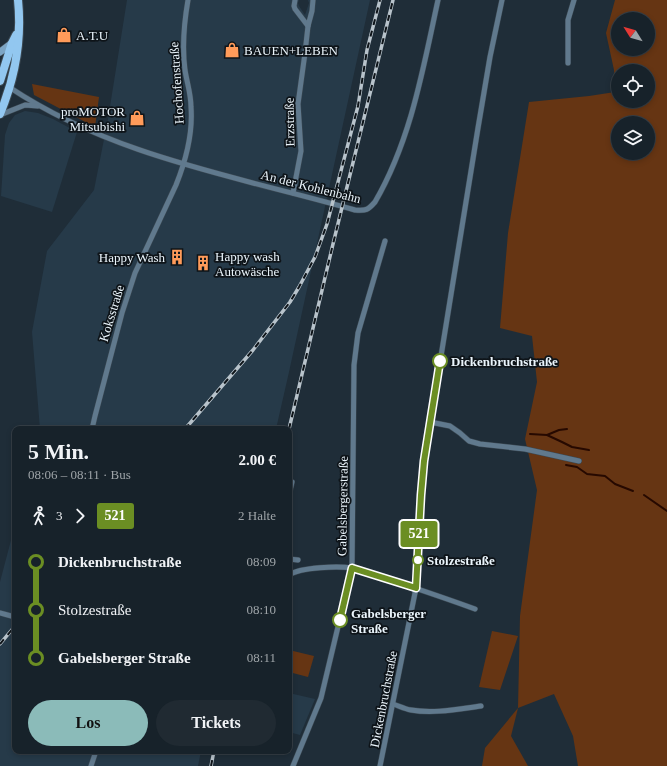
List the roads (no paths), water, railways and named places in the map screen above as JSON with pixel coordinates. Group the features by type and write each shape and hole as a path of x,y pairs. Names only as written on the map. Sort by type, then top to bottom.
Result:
{"main road":[{"path":"0,114 5,103 17,53 19,12 18,0"},
{"path":"9,88 0,81 12,43 18,31"},
{"path":"0,52 12,43"}],"street":[{"name":"Hochofenstraße","path":"184,164 190,138 191,108 191,98 185,70 183,47 188,0"},
{"path":"295,0 295,9 308,26"},
{"name":"Erzstraße","path":"293,193 301,151 298,104 308,26 313,0"},
{"name":"An der Kohlenbahn","path":"9,88 39,106 79,126 123,144 184,164 255,184 363,211 369,209 375,202 399,151 412,113 438,0"},
{"name":"Dickenbruchstraße","path":"380,766 416,588 423,468 479,121 502,0"},
{"path":"568,63 568,20 574,0"},
{"path":"0,114 25,106 39,106"},
{"name":"Koksstraße","path":"93,426 119,320 128,293 135,273 176,185 184,164"},
{"name":"Gabelsbergerstraße","path":"293,766 321,698 352,568 354,365 358,333 385,241"},
{"path":"430,422 450,426 469,441 480,444 525,449 579,461"},
{"path":"292,559 298,560"},
{"path":"292,574 302,570 322,567 352,568 416,588 475,609"},
{"path":"0,613 12,616"},
{"path":"393,704 411,710 432,712 481,706"},
{"path":"91,766 95,754"}],"waterway":[{"path":"547,435 559,430 567,429"},
{"path":"530,434 547,435 572,447 589,450"},
{"path":"566,465 577,467 587,474 605,476 615,484 633,491"},
{"path":"644,495 667,511"}],"railway":[{"path":"188,426 253,350 290,302 315,257 327,224 358,106 367,50 380,0"},
{"path":"290,426 393,0"},
{"path":"0,644 12,630"},
{"path":"211,766 213,754"}],"place":[{"name":"A.T.U","path":"64,35"},
{"name":"BAUEN+LEBEN","path":"232,50"},
{"name":"proMOTOR Mitsubishi","path":"137,118"},
{"name":"Happy Wash","path":"177,257"},
{"name":"Happy wash Autowäsche","path":"203,263"},
{"name":"Dickenbruchstraße","path":"440,361"},
{"name":"Stolzestraße","path":"418,560"},
{"name":"Gabelsberger Straße","path":"340,620"}]}
